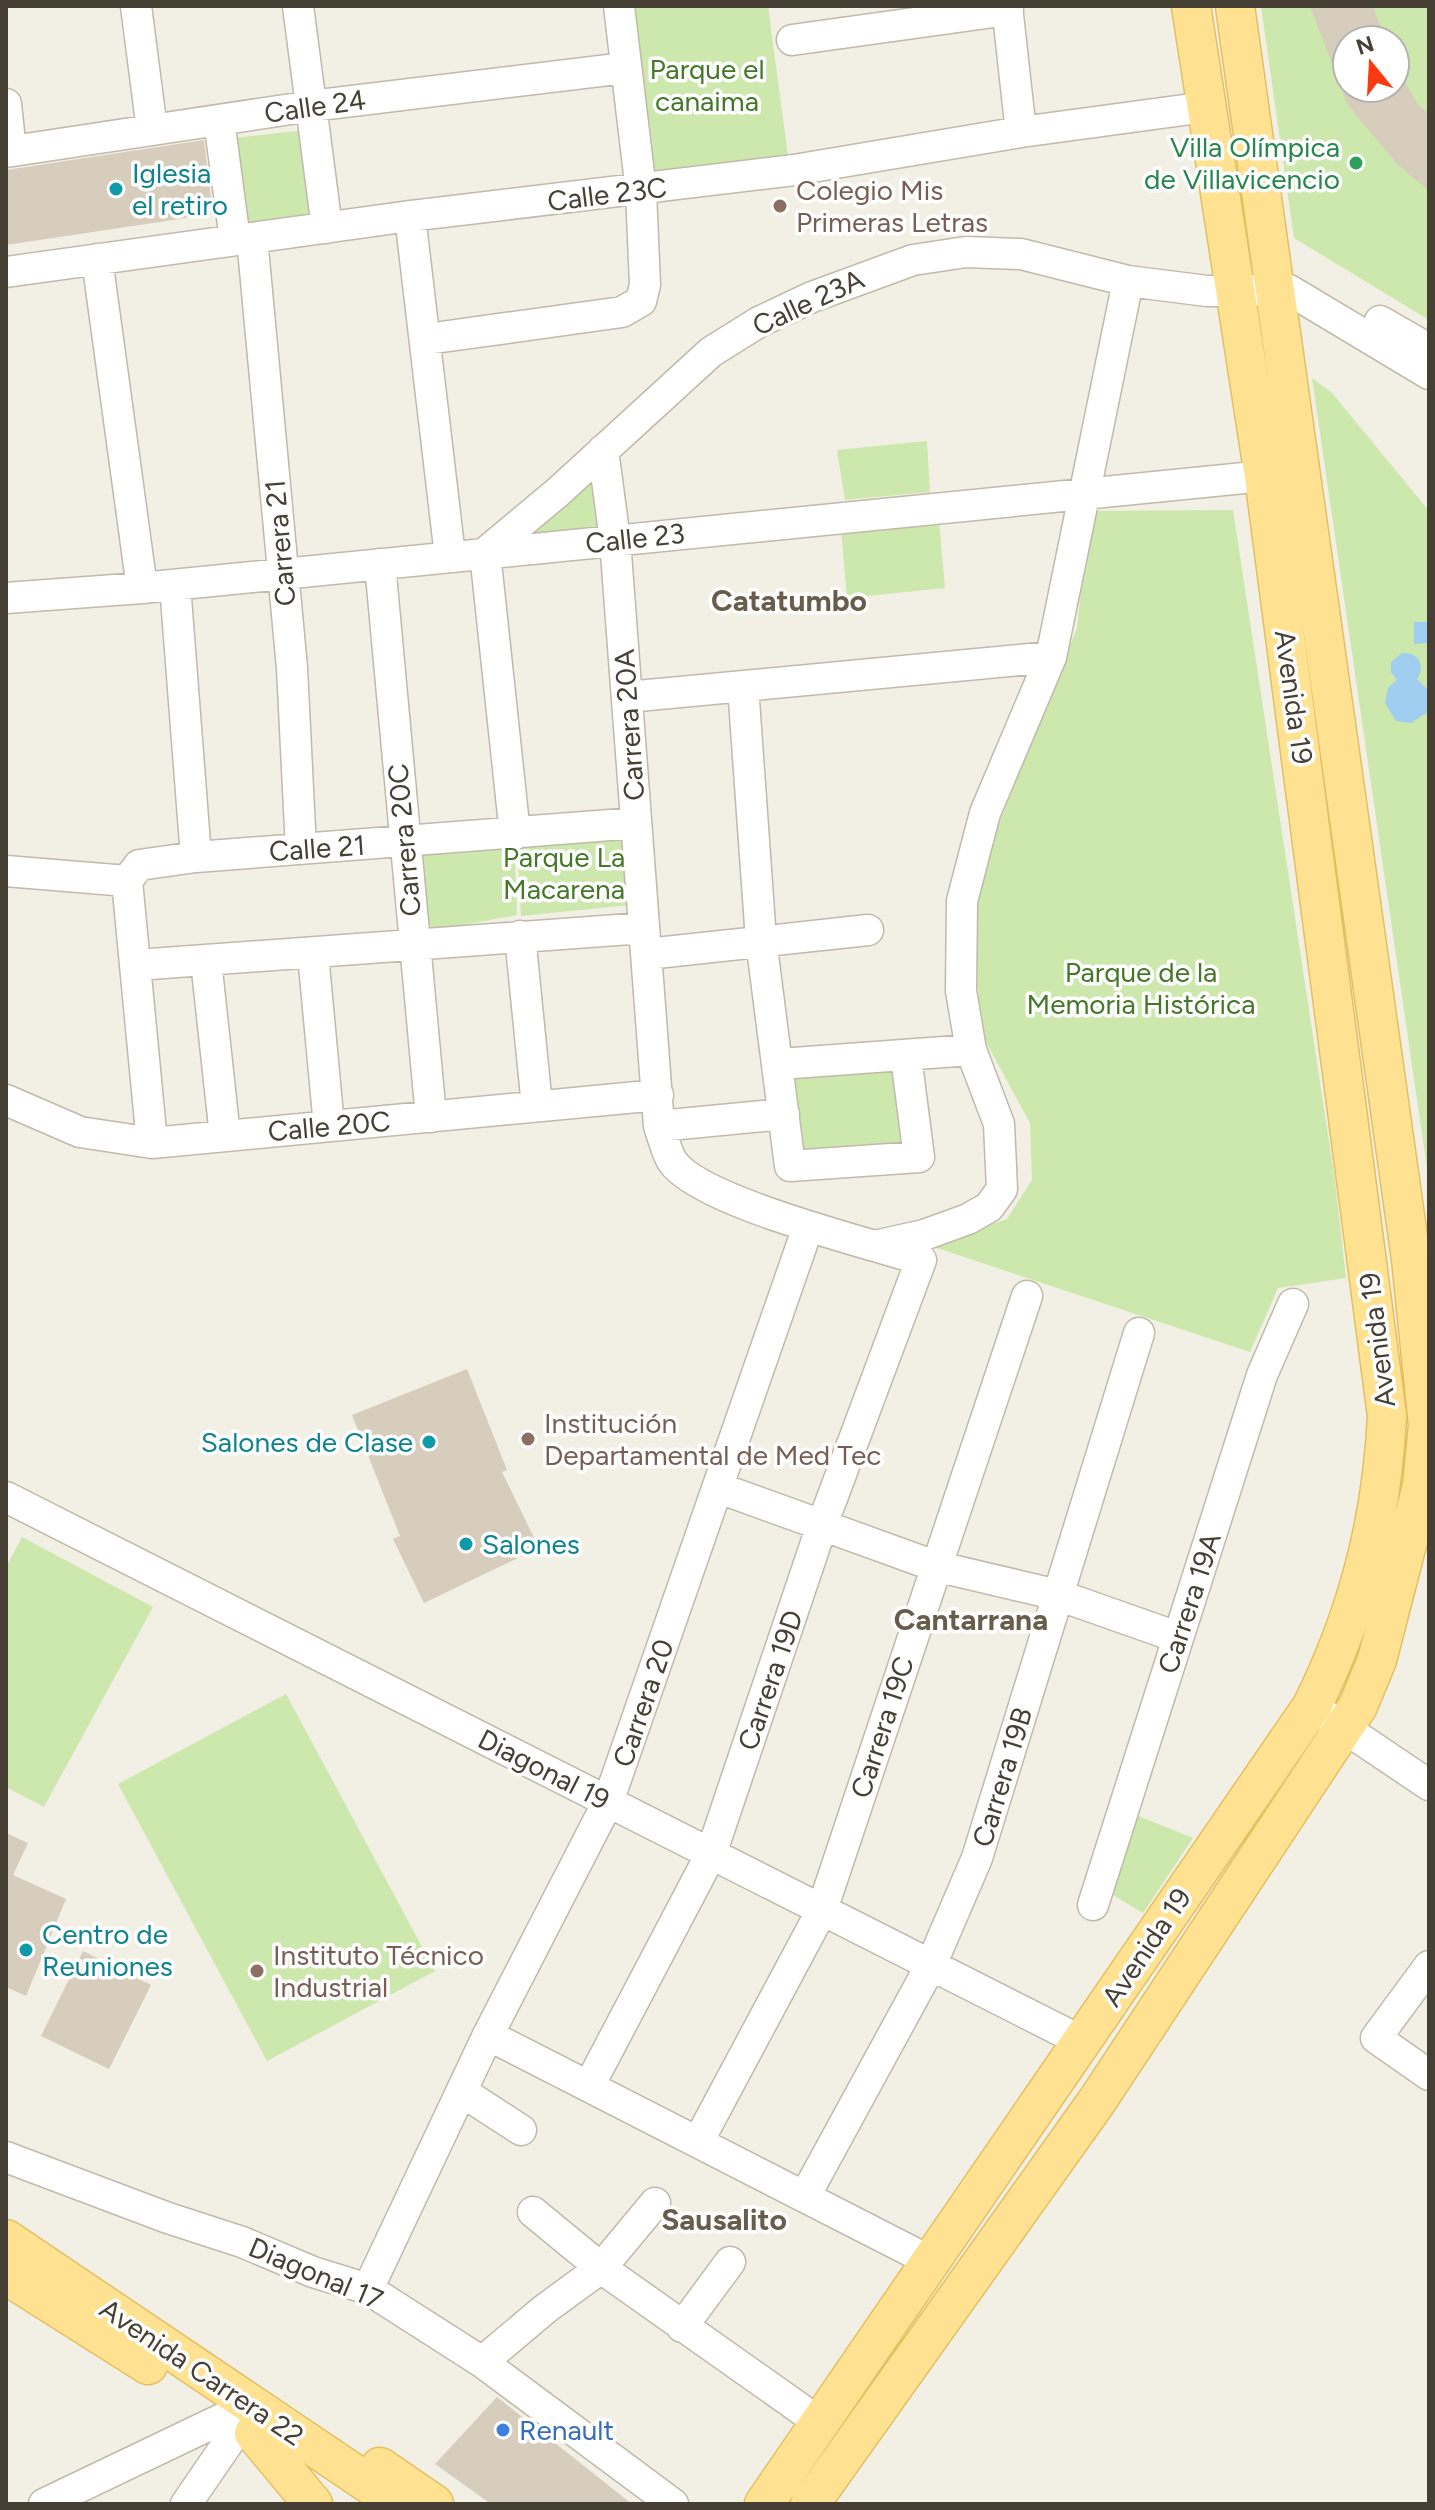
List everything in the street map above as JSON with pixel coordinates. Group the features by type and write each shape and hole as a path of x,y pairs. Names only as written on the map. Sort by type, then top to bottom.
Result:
{"main road":[{"name":"Avenida 19","path":"764,2504 1312,1706 1340,1648 1372,1548 1384,1475 1387,1416 1264,476 1226,285 1191,6"},
{"name":"Avenida 19","path":"810,2504 1097,2101 1346,1729 1377,1660 1422,1486 1428,1425 1411,1259 1235,6"},
{"name":"Avenida Carrera 22","path":"6,2239 344,2498 399,2504"},
{"name":"Avenida Carrera 22","path":"6,2275 246,2421"},
{"path":"246,2421 344,2498"},
{"path":"246,2421 359,2453 434,2504"}],"street":[{"path":"136,6 152,130"},
{"path":"298,6 327,228"},
{"path":"427,339 622,312 641,301 645,285 641,191 619,6"},
{"path":"792,40 1008,8 1021,132"},
{"name":"Calle 24","path":"8,151 311,106 625,68"},
{"path":"6,104 8,151"},
{"name":"Calle 23C","path":"6,272 410,216 641,191 794,170 1021,132 1206,107"},
{"name":"Carrera 21","path":"219,120 243,239 283,574 301,849"},
{"path":"410,216 427,339 450,556"},
{"name":"Calle 23A","path":"485,553 711,352 759,322 875,271 913,260 966,252 1021,254 1128,281 1226,285 1275,280"},
{"path":"97,259 142,588"},
{"path":"1275,280 1423,362 1429,391"},
{"path":"784,1114 659,1126 673,1162 700,1182 728,1197 808,1227 877,1245 947,1228 989,1207 998,1199 1003,1170 999,1124 971,1050 961,991 959,931 975,842 1051,657 1128,281"},
{"name":"Carrera 20A","path":"603,450 615,540 659,1126"},
{"name":"Calle 23","path":"6,598 175,585 1264,476"},
{"path":"485,553 515,834"},
{"name":"Carrera 20C","path":"380,564 403,843 431,1117"},
{"path":"175,585 196,857"},
{"path":"627,697 1051,657"},
{"path":"743,686 761,940 780,1064 790,1166 919,1157 906,1057"},
{"name":"Calle 21","path":"127,881 139,865 196,857 636,823"},
{"path":"6,871 127,881 152,1143"},
{"path":"137,965 520,936 646,941 761,940 868,930"},
{"path":"520,936 537,1106"},
{"path":"313,954 329,1126"},
{"path":"206,961 225,1136"},
{"path":"780,1064 971,1050"},
{"name":"Calle 20C","path":"6,1100 80,1132 152,1143 658,1095"},
{"name":"Carrera 20","path":"368,2289 464,2093 488,2035 608,1802 808,1227"},
{"name":"Carrera 19D","path":"589,2086 711,1854 822,1525 921,1260 877,1245"},
{"name":"Carrera 19C","path":"698,2142 822,1910 1027,1296"},
{"name":"Carrera 19A","path":"1093,1905 1262,1375 1293,1304"},
{"name":"Carrera 19B","path":"805,2196 931,1965 977,1858 1139,1333"},
{"path":"719,1488 935,1566 1058,1595 1177,1637"},
{"name":"Diagonal 19","path":"6,1497 1083,2042"},
{"path":"1312,1706 1429,1785"},
{"path":"1429,1966 1376,2038 1429,2075"},
{"path":"488,2035 930,2261"},
{"path":"464,2093 521,2130"},
{"name":"Diagonal 17","path":"6,2157 168,2218 242,2242 313,2272 368,2289 482,2362 673,2504"},
{"path":"482,2362 545,2309 601,2268 655,2203"},
{"path":"533,2212 601,2268 819,2422"},
{"path":"682,2327 730,2262"},
{"path":"44,2504 246,2421"},
{"path":"186,2504 246,2421"}],"green space":[{"name":"Parque el canaima","path":"624,6 768,6 789,164 650,182"},
{"name":"Villa Olímpica de Villavicencio","path":"1261,6 1429,6 1429,320 1294,238"},
{"path":"306,130 316,220 242,228 233,138"},
{"path":"1312,378 1332,393 1429,511 1429,1182"},
{"path":"927,441 930,492 845,500 837,450"},
{"path":"595,477 605,540 523,542"},
{"name":"Parque de la Memoria Histórica","path":"1233,510 1335,1181 1346,1278 1278,1288 1250,1352 928,1245 1007,1219 1032,1180 1030,1123 981,1033 976,954 979,874 1077,628 1089,511"},
{"path":"939,521 945,588 847,598 841,529"},
{"name":"Parque La Macarena","path":"634,827 640,904 521,916 517,838"},
{"path":"514,837 517,915 420,933 411,849"},
{"path":"897,1062 914,1156 795,1161 786,1066"},
{"path":"22,1537 153,1607 44,1807 6,1787 6,1567"},
{"path":"286,1694 435,1971 267,2061 118,1784"},
{"path":"1136,1815 1193,1838 1143,1913 1108,1892"}],"water":[{"path":"1414,622 1427,622 1428,643 1414,644"},
{"path":"1402,653 1417,657 1421,669 1417,679 1429,691 1429,711 1411,723 1396,721 1385,703 1388,688 1397,680 1391,672 1391,662"}],"building":[{"path":"1310,6 1373,6 1379,24 1331,24 1331,62"},
{"path":"1411,93 1418,105 1429,114 1429,191 1397,164 1347,104 1411,104"},
{"name":"Iglesia el retiro","path":"204,140 213,214 6,245 6,170"},
{"path":"467,1369 507,1470 502,1472 539,1548 424,1603 393,1539 400,1536 352,1415"},
{"name":"Centro de Reuniones","path":"6,1833 28,1843 13,1875 66,1899 26,1996 6,1987"},
{"path":"83,1951 151,1985 109,2069 41,2036"},
{"name":"Renault","path":"497,2397 632,2504 491,2504 435,2464"}],"place":[{"name":"Villa Olímpica de Villavicencio","path":"1356,163"},
{"name":"Iglesia el retiro","path":"116,189"},
{"name":"Colegio Mis Primeras Letras","path":"780,206"},
{"name":"Institución Departamental de Med Tec","path":"528,1439"},
{"name":"Salones de Clase","path":"429,1442"},
{"name":"Salones","path":"466,1544"},
{"name":"Centro de Reuniones","path":"26,1950"},
{"name":"Instituto Técnico Industrial","path":"257,1971"},
{"name":"Renault","path":"503,2430"}],"district":[{"name":"Catatumbo","path":"789,601"},
{"name":"Cantarrana","path":"971,1620"},
{"name":"Sausalito","path":"724,2220"}]}
